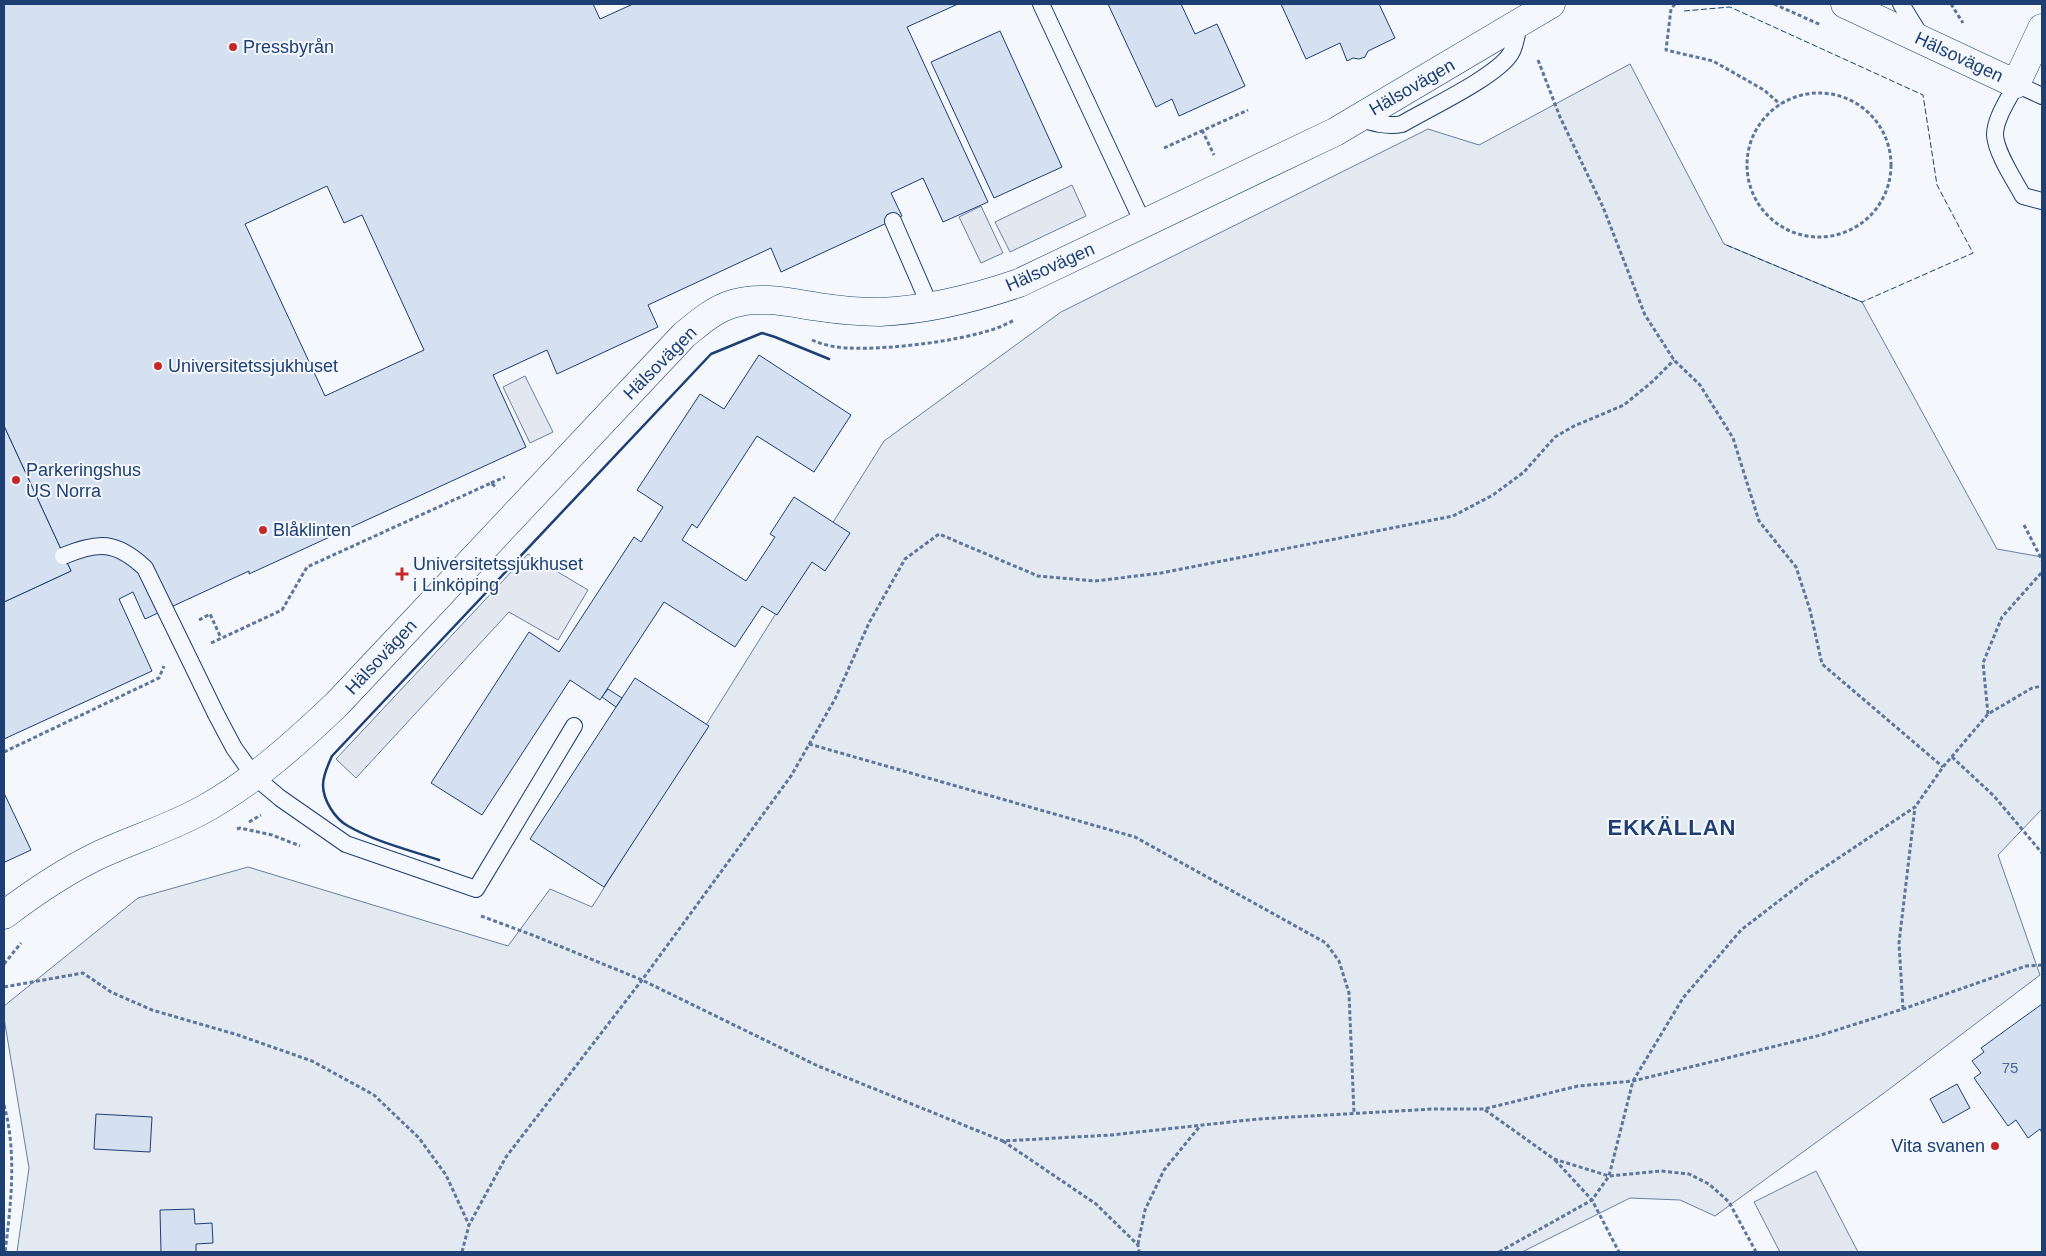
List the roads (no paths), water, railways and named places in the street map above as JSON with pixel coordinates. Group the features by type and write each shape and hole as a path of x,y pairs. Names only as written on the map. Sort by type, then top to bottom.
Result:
{"street":[{"name":"Hälsovägen","path":"4,915 32,895 97,856 206,808 254,776 299,740 337,704 684,335 707,316 733,304 763,300 822,308 880,312 930,306 973,297 1019,283 1144,225 1335,132 1551,4"},
{"name":"Hälsovägen","path":"1845,4 2016,84 2042,28"}],"lane":[{"path":"1041,4 1144,225"},
{"path":"1901,4 1923,40"},
{"path":"2042,96 2016,84 2000,118 1995,135 2002,160 2023,196 2042,201"},
{"path":"893,221 930,306"},
{"path":"63,556 93,545 118,548 132,556 145,568 234,748 254,776 280,798 346,844 476,889 574,726"}],"place":[{"name":"Pressbyrån","path":"233,47"},
{"name":"Universitetssjukhuset","path":"158,366"},
{"name":"Parkeringshus US Norra","path":"16,480"},
{"name":"Blåklinten","path":"263,530"},
{"name":"Universitetssjukhuset i Linköping","path":"402,574"},
{"name":"Vita svanen","path":"1995,1146"}],"district":[{"name":"EKKÄLLAN","path":"1672,827"}]}
